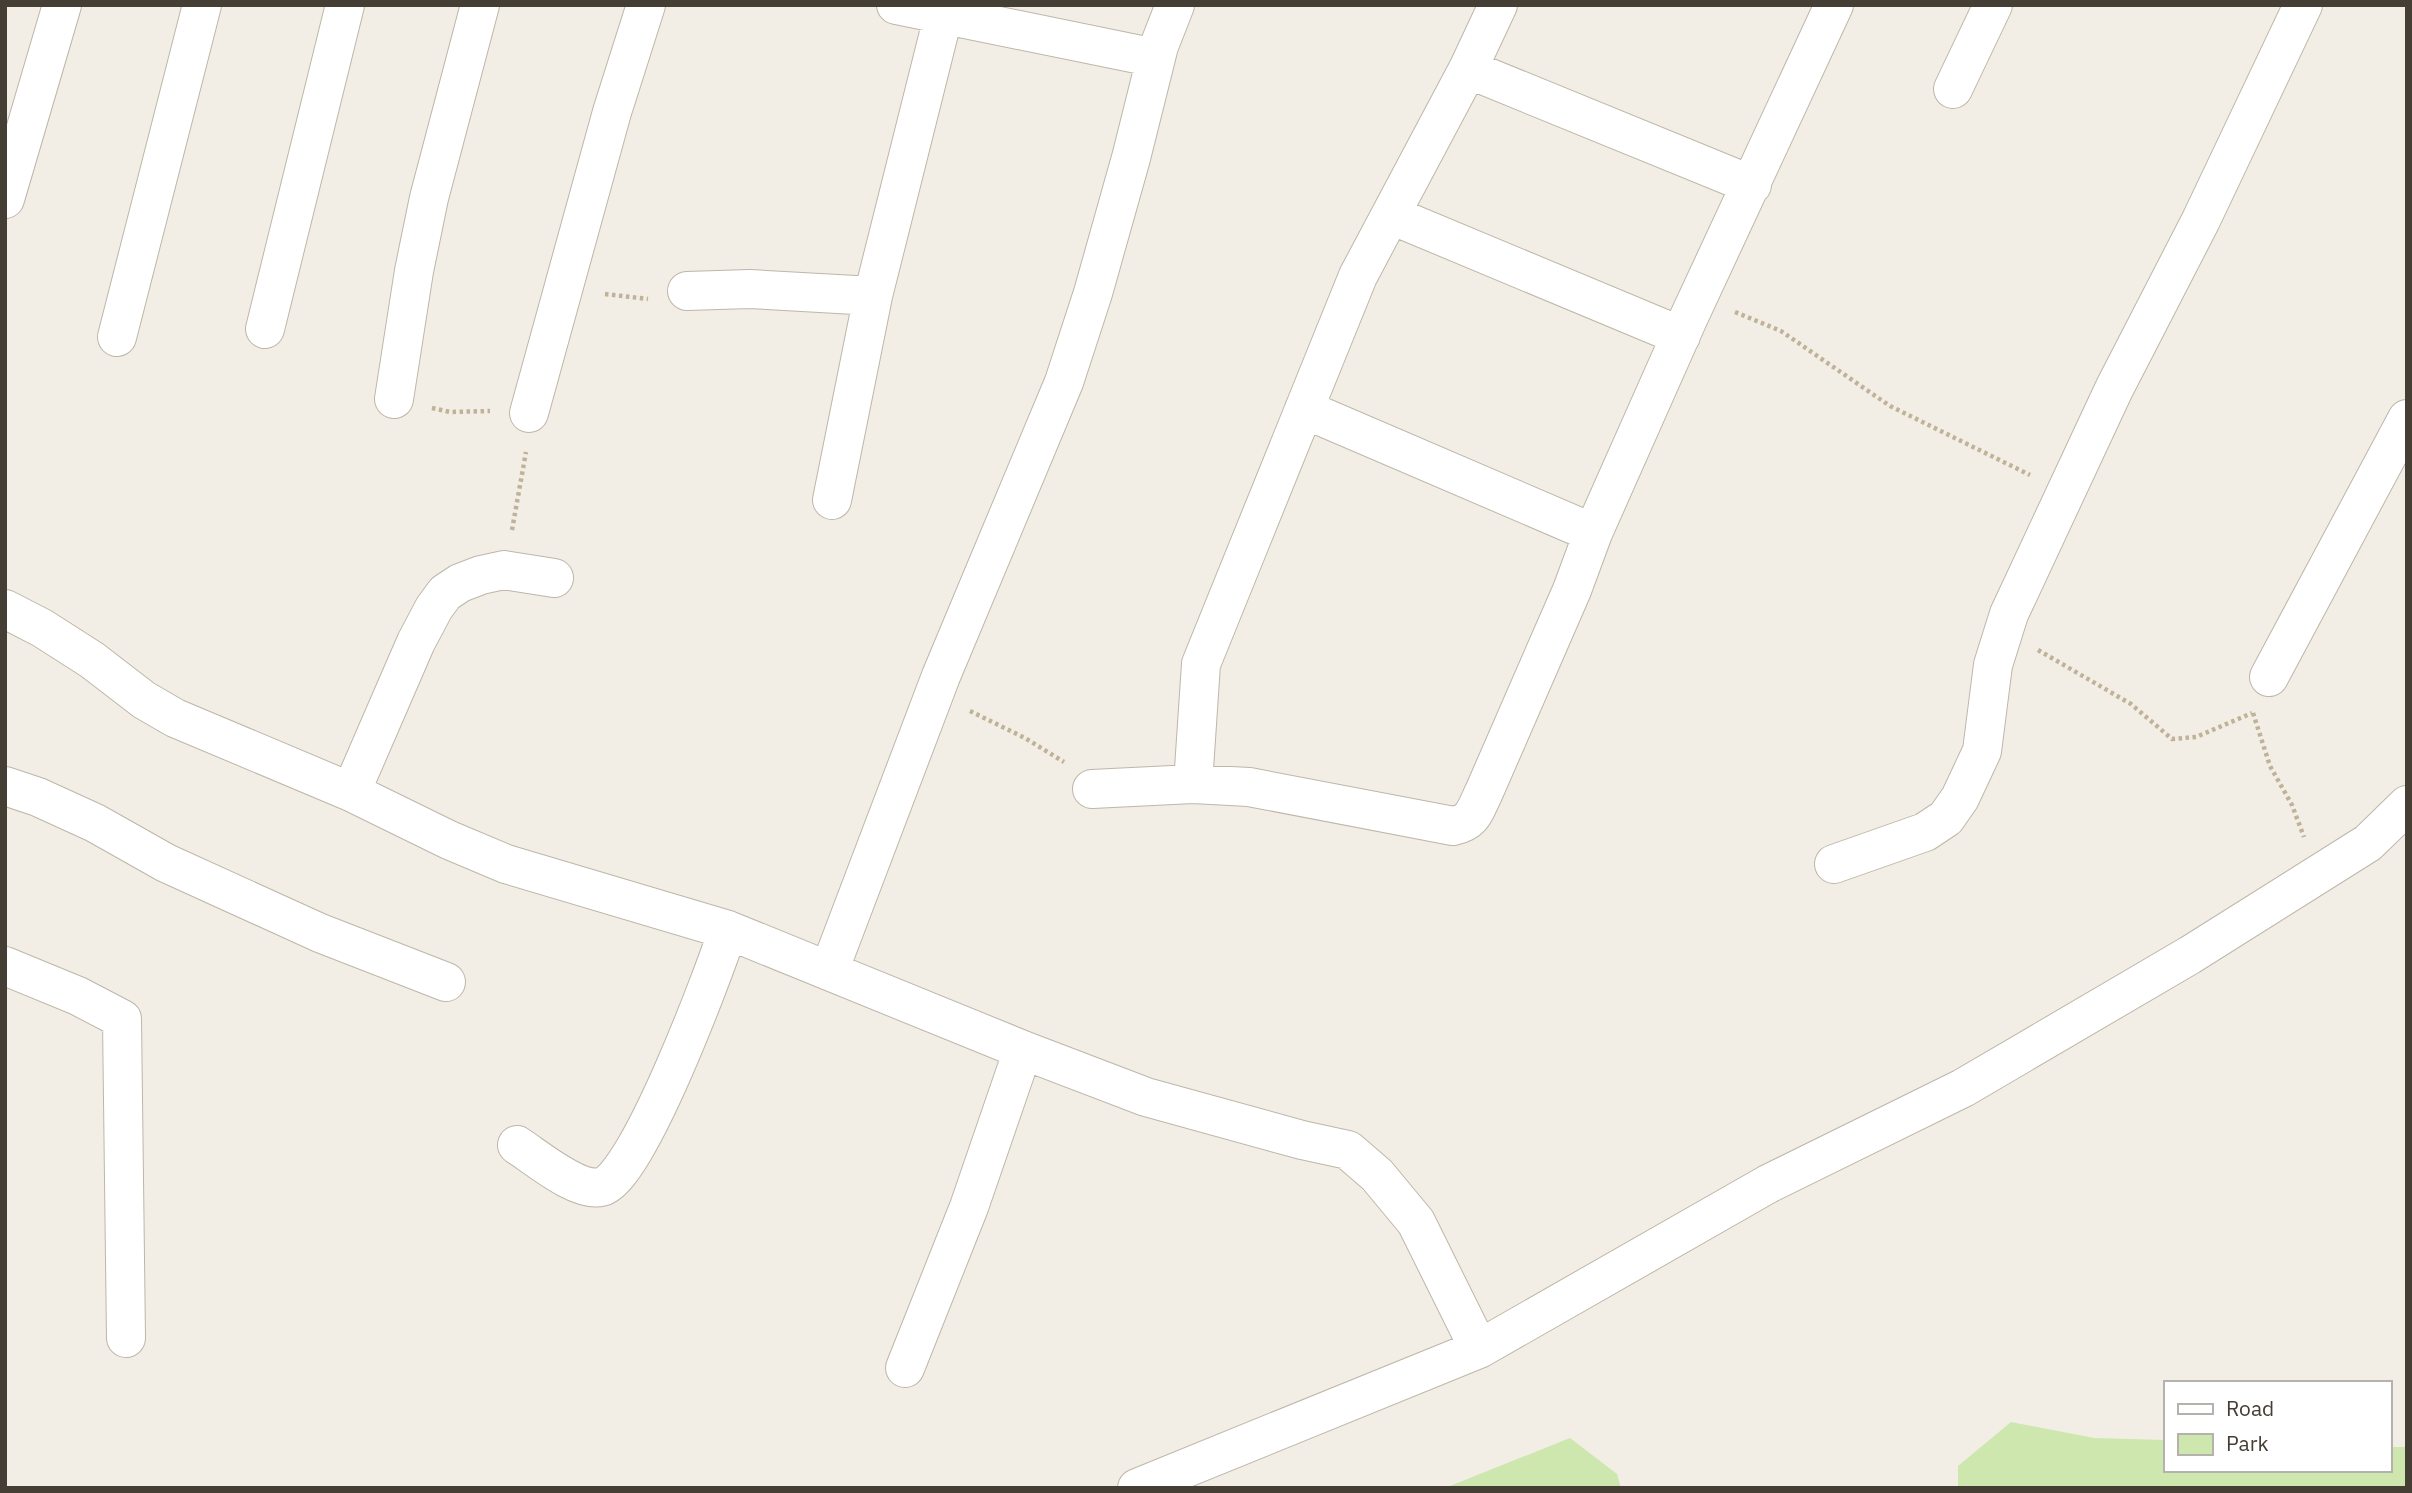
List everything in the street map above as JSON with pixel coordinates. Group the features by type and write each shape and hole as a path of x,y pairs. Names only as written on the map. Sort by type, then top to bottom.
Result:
{"street":[{"path":"5,199 62,5"},
{"path":"117,337 202,5"},
{"path":"265,329 345,5"},
{"path":"394,399 414,271 429,198 480,5"},
{"path":"529,414 612,112 646,5"},
{"path":"896,5 945,10 1156,58"},
{"path":"828,971 933,699 1064,382 1104,256 1156,58 1175,5"},
{"path":"1192,785 1200,664 1358,276 1468,69 1498,5"},
{"path":"1092,789 1192,785 1249,787 1453,826 1465,824 1473,815 1484,792 1572,590 1593,533 1834,5"},
{"path":"1953,89 1993,5"},
{"path":"1834,864 1926,832 1946,818 1960,798 1982,751 1993,665 2010,614 2114,389 2201,220 2304,5"},
{"path":"832,500 873,296 945,10"},
{"path":"1468,69 1752,185"},
{"path":"1391,215 1681,336"},
{"path":"687,291 750,289 873,296"},
{"path":"1304,409 1593,533"},
{"path":"2269,677 2407,419"},
{"path":"351,793 416,642 445,593 460,583 504,570 555,578"},
{"path":"5,609 72,647 144,700 175,718 351,793 506,864 728,930 1146,1097 1348,1150 1377,1175 1416,1222 1479,1349"},
{"path":"5,786 38,797 95,823 166,863 320,933 446,982"},
{"path":"1137,1488 1479,1349 1768,1184 1963,1088 2190,955 2368,843 2407,805"},
{"path":"517,1145 566,1177 587,1187 605,1187 614,1181 678,1062 704,1000 728,930"},
{"path":"5,966 78,996 122,1018 126,1338"},
{"path":"905,1368 969,1207 1023,1050"}],"path":[{"path":"564,290 650,299 687,291"},
{"path":"1699,297 1781,331 1890,406 2065,493"},
{"path":"394,399 450,412 529,414 526,456 504,570"},
{"path":"2004,631 2131,704 2172,739 2196,737 2253,712 2270,766 2292,805 2318,875"},
{"path":"933,699 966,709 1025,737 1070,765 1092,789"}],"green space":[{"path":"2011,1422 2094,1438 2164,1440 2164,1472 2391,1472 2391,1447 2407,1447 2407,1488 1958,1488 1958,1466"},
{"path":"1570,1438 1617,1474 1621,1488 1445,1488"}]}
